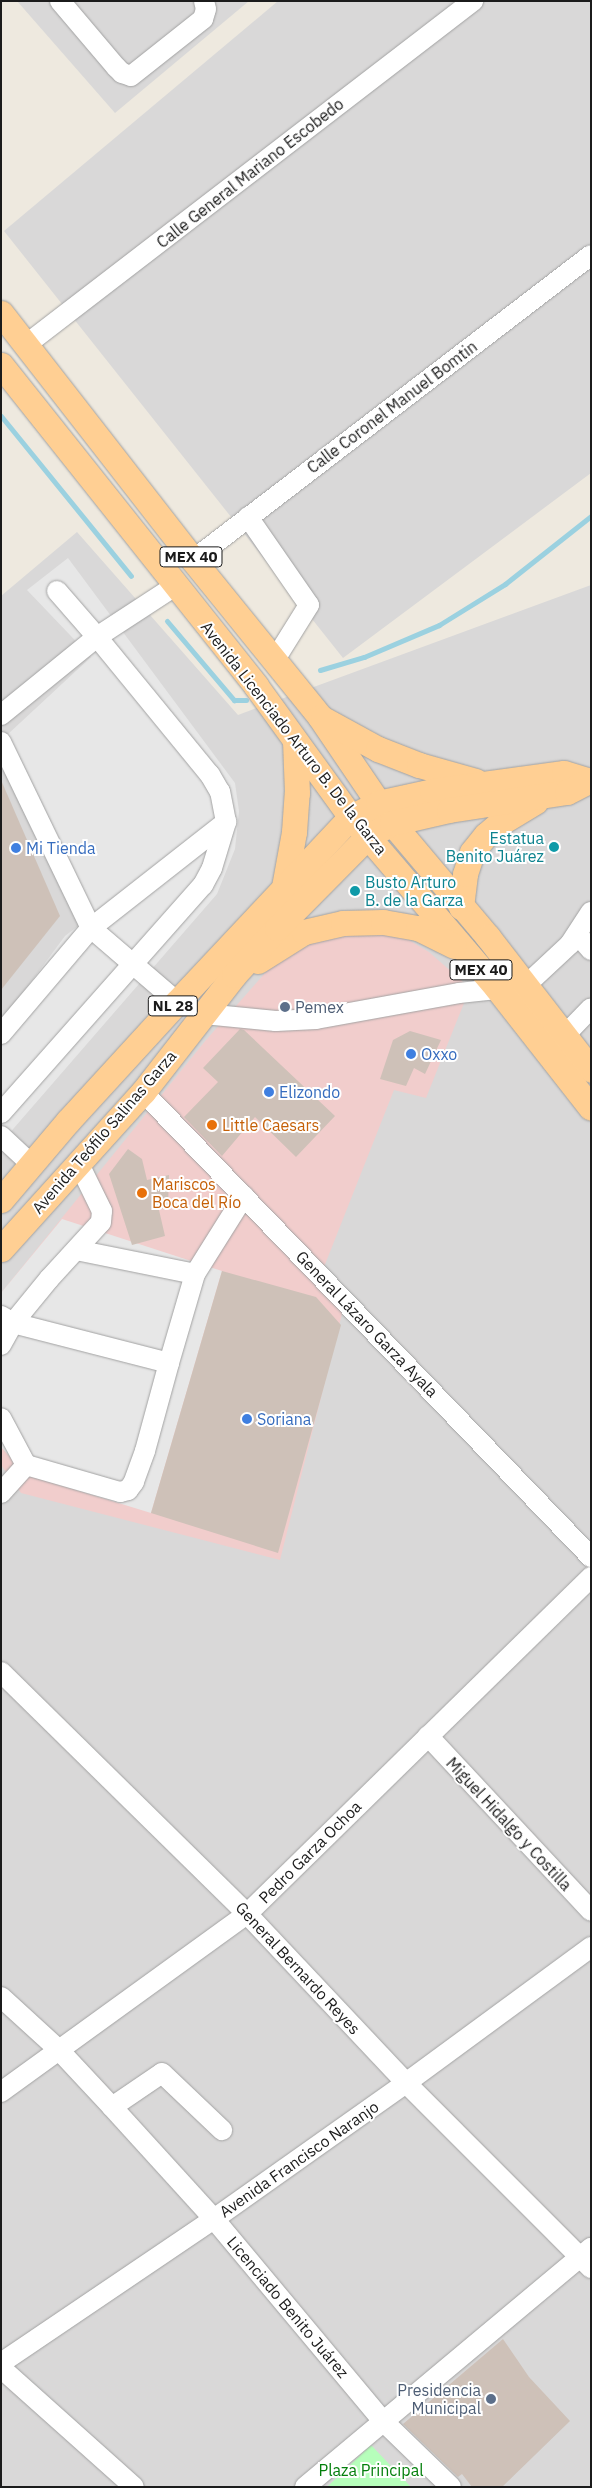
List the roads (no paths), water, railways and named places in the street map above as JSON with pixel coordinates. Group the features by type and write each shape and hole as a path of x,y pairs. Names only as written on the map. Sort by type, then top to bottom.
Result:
{"main road":[{"name":"Avenida Licenciado Arturo B. De la Garza","path":"1,313 192,560 320,717 392,823 488,937 591,1070"},
{"path":"1,339 26,344 34,405"},
{"name":"Avenida Licenciado Arturo B. De la Garza","path":"1,365 256,686 351,817 497,988 591,1108"},
{"path":"173,533 175,586 234,612"},
{"path":"320,717 378,749 419,765 485,784"},
{"path":"284,887 294,832 297,793 295,742"},
{"name":"Avenida Teófilo Salinas Garza","path":"1,1200 68,1121 351,817 378,803 432,791 564,773 590,781"},
{"path":"461,907 465,874 472,852 486,835 500,823 543,797 567,792 590,781"},
{"name":"Avenida Teófilo Salinas Garza","path":"1,1250 86,1153 143,1092 234,975 277,928 368,836 392,823 449,810 543,797"},
{"path":"234,975 304,932 343,923 383,922 418,928 465,951"},
{"path":"68,1121 86,1153"}],"street":[{"path":"60,1 116,67 127,76 136,74 203,19 206,9 204,1"},
{"name":"Calle General Mariano Escobedo","path":"26,344 473,1"},
{"name":"Calle Coronel Manuel Bomtin","path":"192,560 591,255"},
{"path":"248,517 309,605 274,661"},
{"path":"1,715 97,637 175,586"},
{"path":"1,1113 203,885 212,868 226,822 220,792 210,775 57,591"},
{"path":"1,742 91,928 177,1002"},
{"path":"1,1034 91,928 226,822"},
{"path":"204,1014 276,1021 316,1019 497,988 525,986 584,943 591,912"},
{"path":"565,1035 591,1008"},
{"name":"General Lázaro Garza Ayala","path":"143,1092 591,1557"},
{"path":"1,1136 31,1164"},
{"path":"1,1345 7,1320 49,1279 101,1222 102,1211 86,1153"},
{"path":"1,1418 26,1465 120,1492 128,1490 134,1482 145,1451 195,1274 244,1196"},
{"path":"76,1250 195,1274"},
{"path":"7,1320 169,1363"},
{"path":"1,1493 26,1465"},
{"name":"Pedro Garza Ochoa","path":"1,2092 247,1914 591,1577"},
{"name":"General Bernardo Reyes","path":"1,1672 247,1914 406,2083 587,2258"},
{"name":"Miguel Hidalgo y Costilla","path":"428,1736 591,1911"},
{"name":"Avenida Francisco Naranjo","path":"1,2363 214,2219 406,2083 591,1947"},
{"name":"Licenciado Benito Juárez","path":"1,1997 58,2049 112,2107 214,2219 384,2422 451,2487"},
{"path":"112,2107 162,2074 222,2130"},
{"path":"305,2487 587,2258"},
{"path":"1,2368 134,2487"}],"waterway":[{"path":"1,416 131,576"},
{"path":"320,670 364,657 439,625 505,584 591,516"},
{"path":"167,621 234,700 246,700"}],"place":[{"name":"Estatua Benito Juárez","path":"554,847"},
{"name":"Mi Tienda","path":"16,848"},
{"name":"Busto Arturo B. de la Garza","path":"355,891"},
{"name":"Pemex","path":"285,1007"},
{"name":"Oxxo","path":"411,1054"},
{"name":"Elizondo","path":"269,1092"},
{"name":"Little Caesars","path":"212,1125"},
{"name":"Mariscos Boca del Río","path":"142,1193"},
{"name":"Soriana","path":"247,1419"},
{"name":"Presidencia Municipal","path":"491,2399"}],"park label":[{"name":"Plaza Principal","path":"371,2470"}]}
